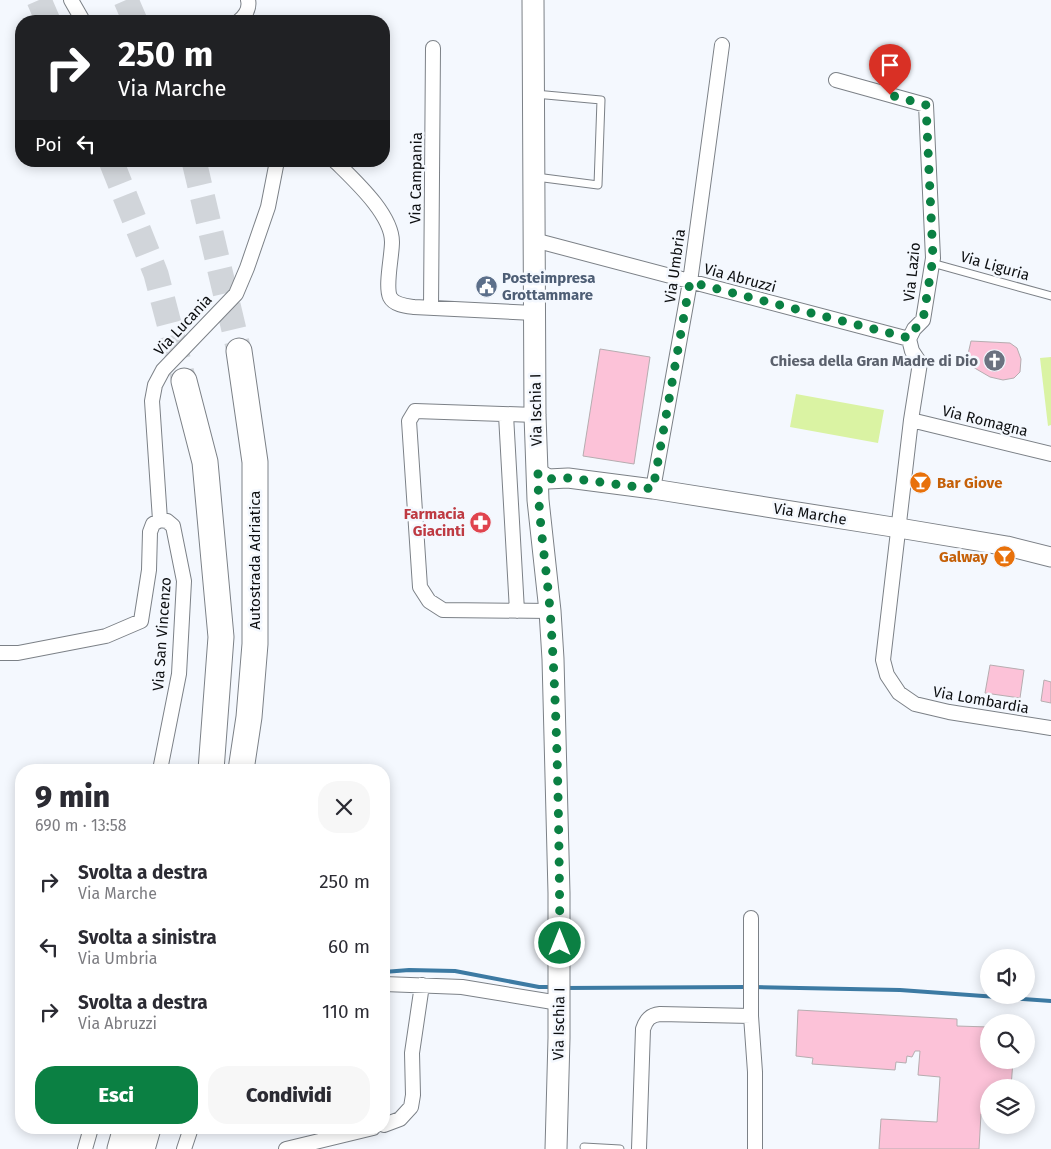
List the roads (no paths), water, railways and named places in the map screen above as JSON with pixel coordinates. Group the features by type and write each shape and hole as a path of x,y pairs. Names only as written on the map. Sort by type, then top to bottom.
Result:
{"highway":[{"name":"Autostrada Adriatica","path":"239,351 255,462 255,644 249,717 242,764"},
{"path":"184,381 205,462 221,637 211,764"},
{"path":"120,1149 124,1134"},
{"path":"142,1149 146,1134"}],"main road":[{"name":"Via Ischia I","path":"533,0 535,415 538,500 550,611 558,821 560,992 556,1149"}],"street":[{"path":"71,0 80,15"},
{"path":"244,15 249,4 248,0"},
{"name":"Via Umbria","path":"653,489 690,282 722,45"},
{"name":"Via Campania","path":"431,308 433,48"},
{"name":"Via Lazio","path":"836,80 926,105 932,263 923,320 909,338"},
{"name":"Via Lucania","path":"160,520 152,402 155,385 163,370 236,294 268,207 277,167"},
{"path":"341,167 362,186 377,207 387,226 392,240 390,297 396,303 414,307 534,313"},
{"name":"Via Abruzzi","path":"534,240 909,338"},
{"path":"899,528 911,420 920,363 912,351 909,338"},
{"path":"535,415 415,411 409,421 420,588 428,601 443,610 550,611"},
{"path":"506,415 517,611"},
{"name":"Via Romagna","path":"911,420 1051,454"},
{"name":"Via Marche","path":"538,473 548,479 568,478 653,489 1007,546 1051,557"},
{"name":"Via San Vincenzo","path":"0,653 18,653 106,636 141,621 149,570 150,532 154,524 160,520 167,521 173,526 184,581 178,674 161,764"},
{"name":"Via Lombardia","path":"899,528 883,660 887,675 899,693 915,704 937,710 1051,728"},
{"path":"751,918 751,1016 755,1072 755,1149"},
{"path":"390,984 560,992"},
{"path":"390,1123 405,1116 411,1107 413,1096 412,1053 422,985"},
{"path":"639,1149 642,1034 647,1020 660,1014 751,1016"},
{"path":"85,1149 89,1134"},
{"path":"184,1149 189,1134"},
{"path":"286,1149 323,1145 355,1134"}],"lane":[{"path":"533,177 598,185 601,100 534,94"},
{"name":"Via Liguria","path":"932,263 1051,296"},
{"path":"584,1147 620,1149"}],"waterway":[{"path":"390,972 455,971 539,987 552,987"},
{"path":"564,988 747,987"},
{"path":"754,987 900,990 1051,1001"}],"tunnel":[{"path":"39,0 45,15"},
{"path":"126,0 132,15"},
{"path":"113,167 156,274 184,381"},
{"path":"195,167 239,351"}],"place":[{"name":"Posteimpresa Grottammare","path":"486,287"},
{"name":"Chiesa della Gran Madre di Dio","path":"994,361"},
{"name":"Bar Giove","path":"921,483"},
{"name":"Farmacia Giacinti","path":"481,523"},
{"name":"Galway","path":"1004,557"}]}
